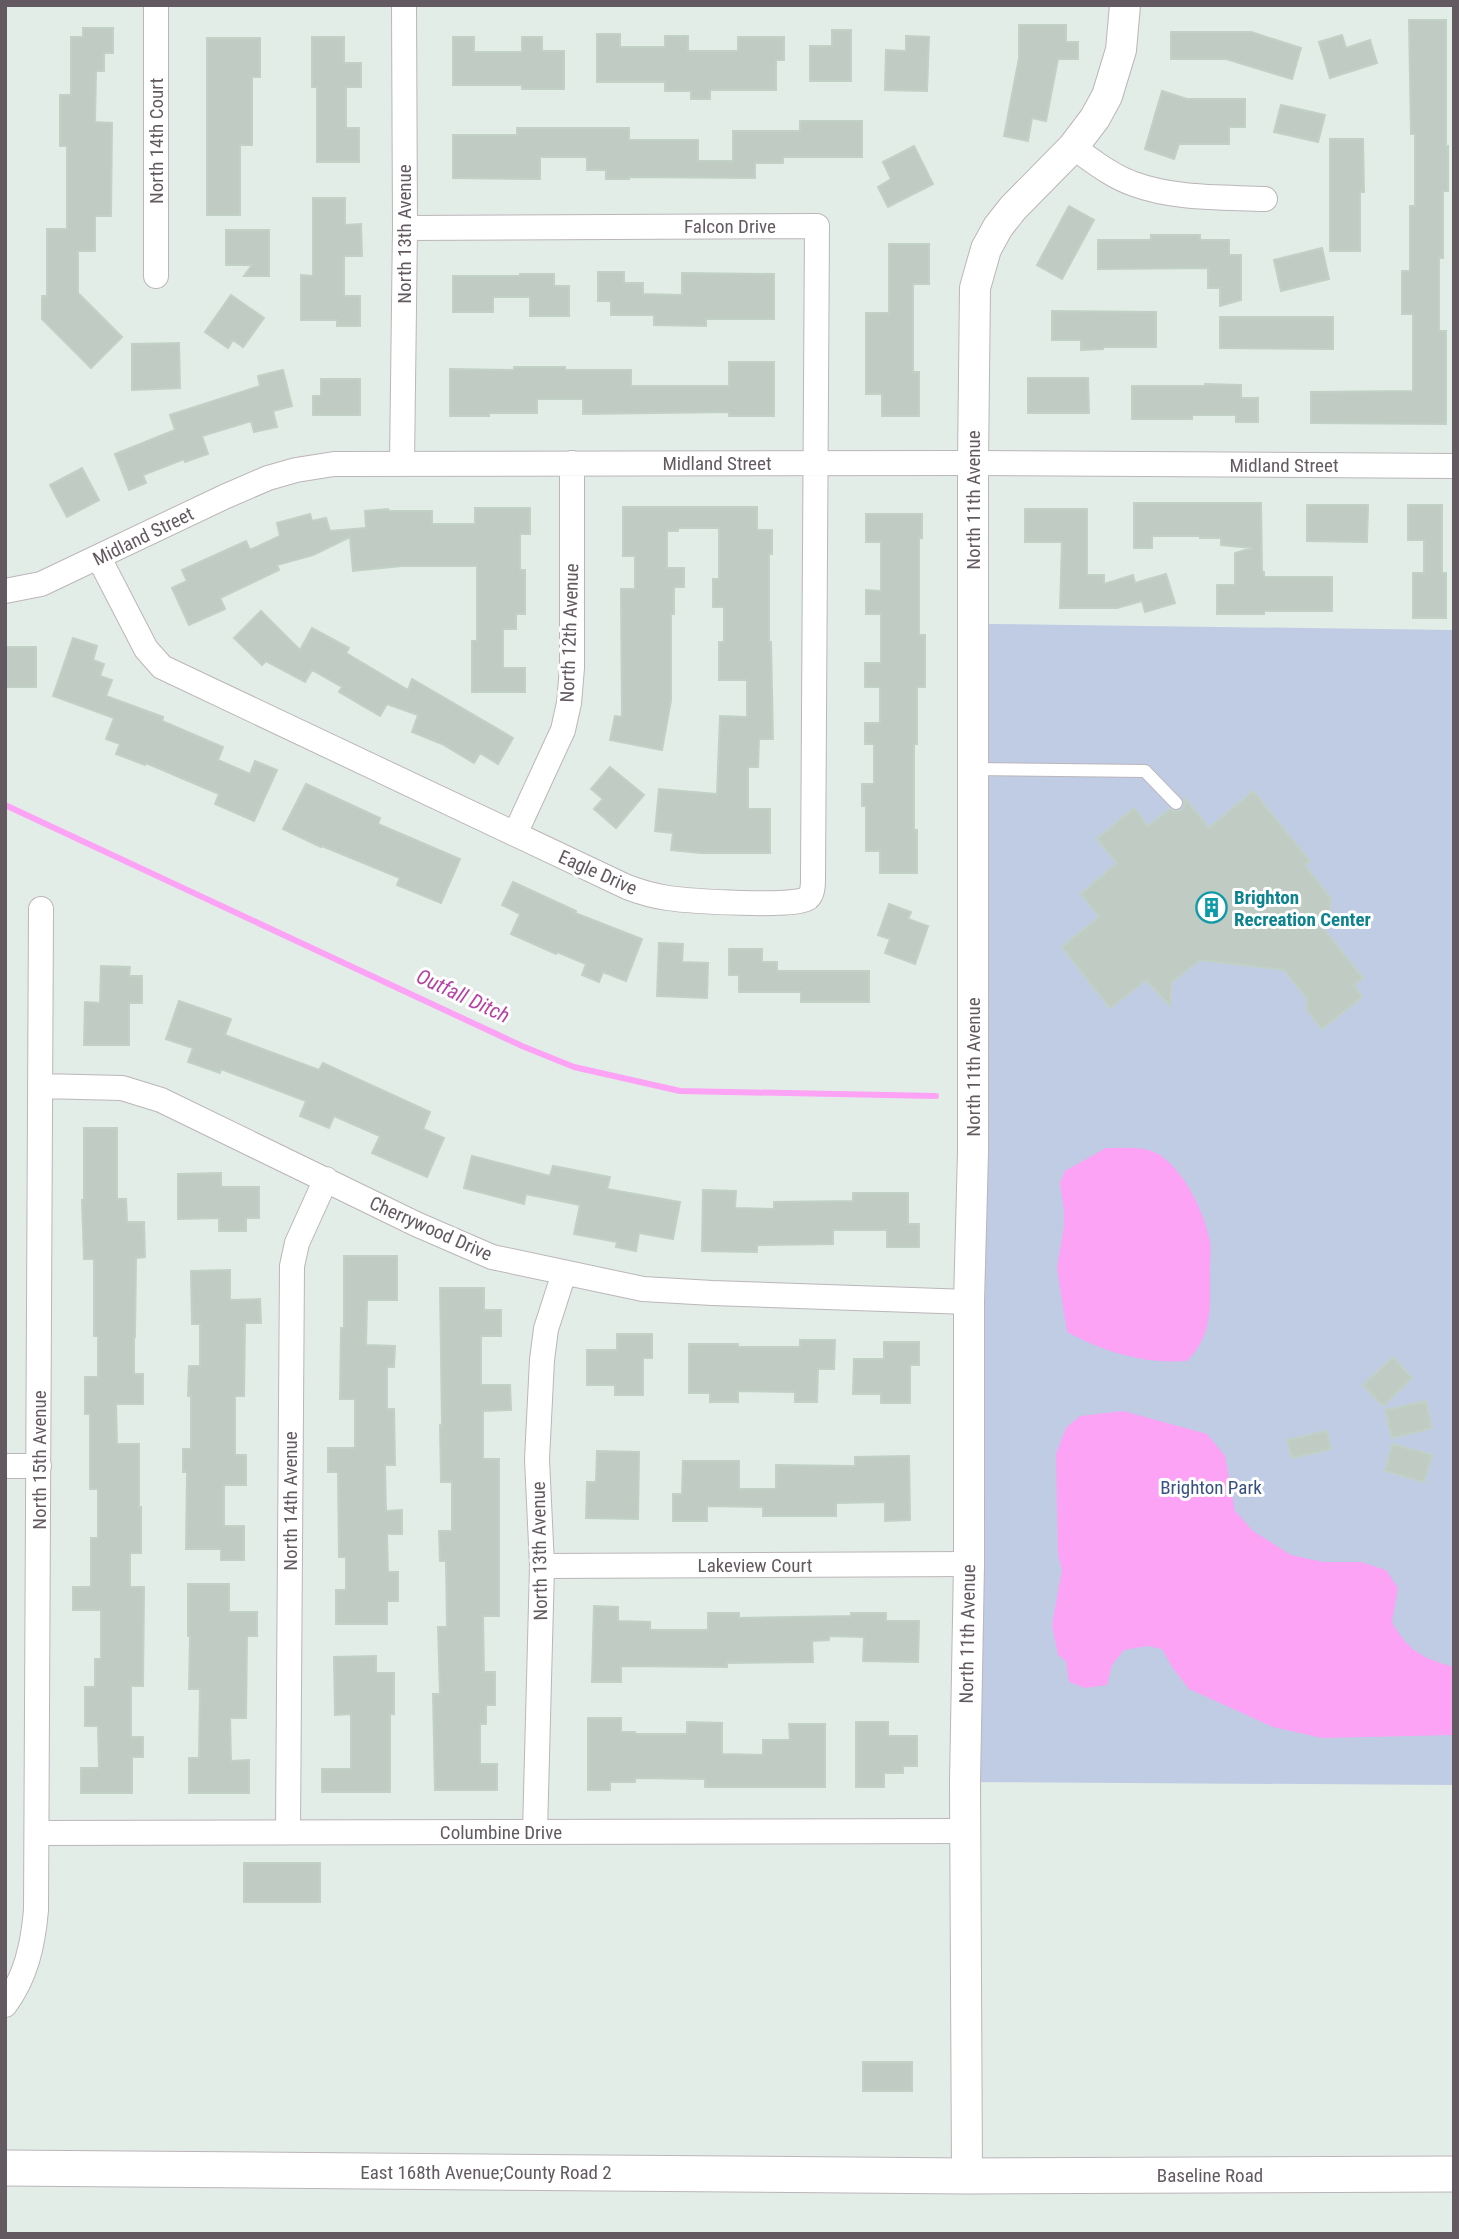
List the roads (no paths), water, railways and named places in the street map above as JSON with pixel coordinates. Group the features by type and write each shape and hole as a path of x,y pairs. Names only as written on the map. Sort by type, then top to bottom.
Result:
{"main road":[{"name":"East 168th Avenue;County Road 2","path":"5,2168 967,2176"},
{"name":"Baseline Road","path":"967,2176 1454,2174"}],"street":[{"name":"North 14th Court","path":"156,5 156,276"},
{"name":"North 13th Avenue","path":"402,463 404,5"},
{"name":"North 11th Avenue","path":"967,2176 965,1831 969,1302 973,1152 974,300 979,269 998,227 1073,147 1095,118 1107,96 1121,50 1125,5"},
{"path":"1073,147 1120,178 1152,190 1265,198"},
{"name":"Falcon Drive","path":"405,228 817,226 816,463"},
{"name":"North 12th Avenue","path":"515,834 563,730 569,703 572,668 572,463"},
{"name":"Eagle Drive","path":"99,558 146,649 162,667 627,887 666,898 712,902 802,901 811,893 813,877 816,463"},
{"name":"Midland Street","path":"5,591 41,584 268,478 334,464 973,463 1454,466"},
{"name":"North 15th Avenue","path":"5,2005 22,1975 34,1934 37,1833 41,909"},
{"name":"Cherrywood Drive","path":"40,1086 101,1086 138,1092 186,1112 416,1224 492,1257 643,1289 969,1302"},
{"name":"North 14th Avenue","path":"288,1831 292,1266 297,1243 326,1179"},
{"name":"North 13th Avenue","path":"535,1832 542,1566 537,1459 542,1360 546,1329 564,1273"},
{"path":"5,1466 38,1466"},
{"name":"Lakeview Court","path":"542,1566 969,1564"},
{"name":"Columbine Drive","path":"37,1833 965,1831"}],"lane":[{"path":"973,769 1145,771 1176,803"}],"waterway":[{"name":"Outfall Ditch","path":"5,805 522,1046 574,1067 680,1091 936,1096"}],"place":[{"name":"Brighton Recreation Center","path":"1211,908"}],"park label":[{"name":"Brighton Park","path":"1211,1487"}]}
